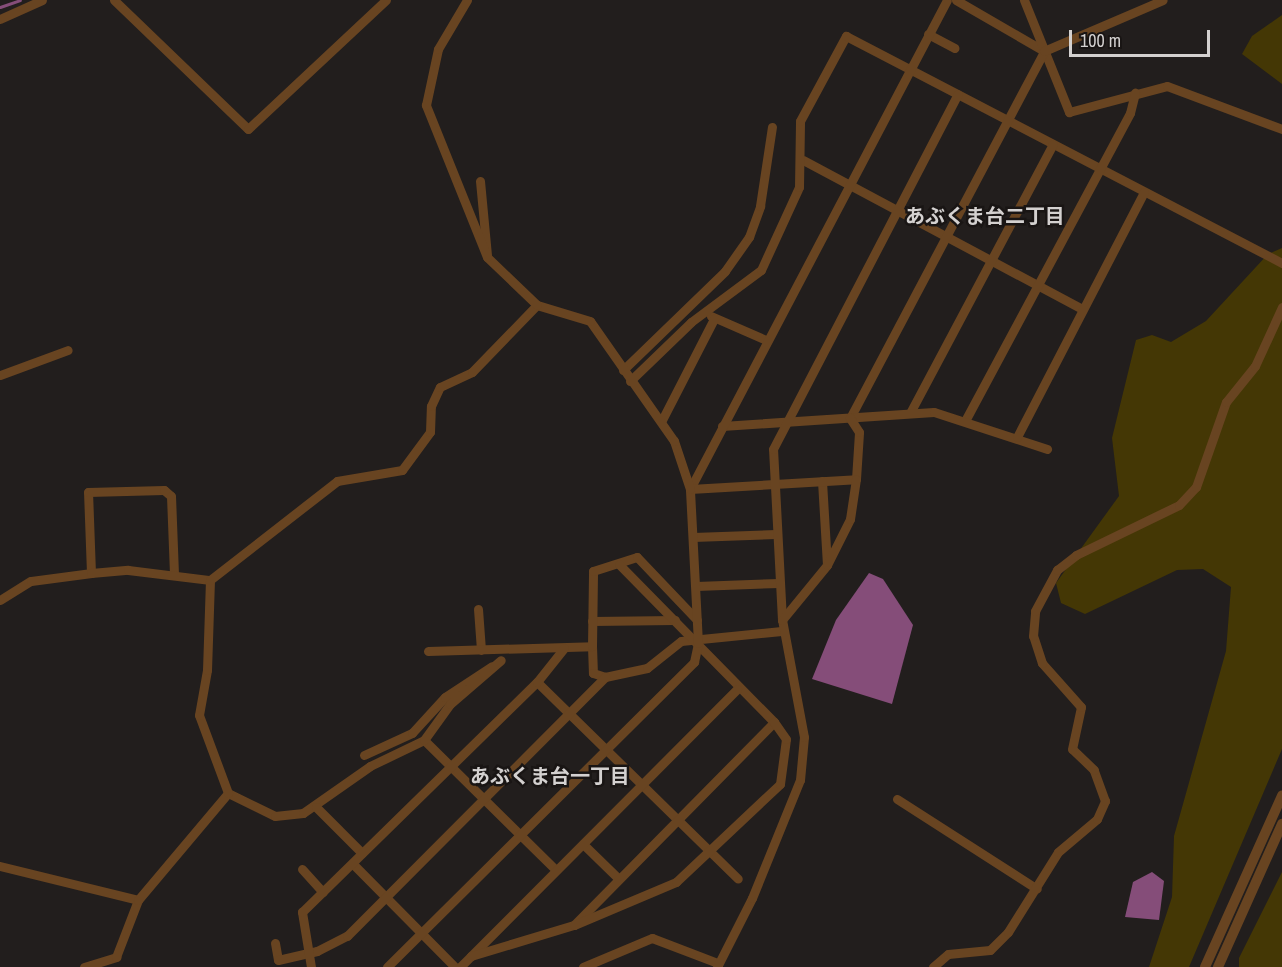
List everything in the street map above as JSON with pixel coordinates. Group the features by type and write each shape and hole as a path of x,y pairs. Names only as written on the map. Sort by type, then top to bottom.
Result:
{"street":[{"path":"0,18 42,0"},
{"path":"114,0 248,129 386,0"},
{"path":"387,967 694,662 698,643 690,489 684,462 662,420 630,381 590,321 537,305 487,257 426,105 438,49 467,0"},
{"path":"690,489 766,340 947,0"},
{"path":"956,0 1044,51"},
{"path":"1024,0 1069,112 1162,86 1178,88 1282,129"},
{"path":"849,418 1006,117 1044,51 1163,0"},
{"path":"928,34 954,48"},
{"path":"630,381 761,270 794,205 802,160 800,121 842,37 910,68 1006,117 1053,144 1282,263"},
{"path":"966,419 1100,168 1135,93"},
{"path":"583,967 652,938 716,964 752,898 800,780 804,737 782,632 773,448 958,94"},
{"path":"623,370 743,247 760,206 772,127"},
{"path":"911,411 1053,144"},
{"path":"802,160 992,258 1082,309"},
{"path":"480,181 487,257"},
{"path":"1017,437 1144,192"},
{"path":"0,600 31,581 91,573 174,575 210,579 337,481 402,470 430,432 431,406 440,387 472,372 537,305"},
{"path":"933,967 948,954 990,950 1024,914 1058,852 1097,819 1105,793 1094,770 1072,749 1081,707 1042,663 1033,636 1035,611 1058,570 1076,555 1179,505 1196,487 1226,402 1255,366 1282,307"},
{"path":"710,315 717,315 766,340"},
{"path":"662,420 710,315"},
{"path":"0,375 68,350"},
{"path":"722,426 785,424 911,411 966,419 1047,449"},
{"path":"782,620 827,565 850,519 856,479 859,432 849,418"},
{"path":"690,489 856,479"},
{"path":"822,481 827,565"},
{"path":"91,573 88,492 164,490 171,496 174,575"},
{"path":"693,537 776,534"},
{"path":"619,564 637,556 697,620"},
{"path":"471,956 574,925 675,882 780,784 786,739 774,722 737,689 698,643 615,560 593,571 593,673 605,677 647,668 681,641 698,643 782,632"},
{"path":"210,579 207,670 199,715 228,793 284,818 316,807 370,766 424,740 450,704 501,660 445,697 412,733 364,755"},
{"path":"696,586 779,583"},
{"path":"478,609 481,650"},
{"path":"592,621 675,620"},
{"path":"428,651 592,646"},
{"path":"311,967 299,920 362,853 537,682 564,648"},
{"path":"275,943 278,960 308,953 338,942 387,899 572,715 605,677"},
{"path":"537,682 738,879"},
{"path":"352,864 458,967 737,689"},
{"path":"574,925 774,722"},
{"path":"424,740 555,870"},
{"path":"84,967 116,957 138,900 228,793"},
{"path":"1205,967 1282,796"},
{"path":"897,799 1037,889"},
{"path":"316,807 362,853"},
{"path":"1218,967 1282,824"},
{"path":"583,844 618,878"},
{"path":"0,866 138,900"},
{"path":"302,868 323,892"}],"shaded area":[{"path":"1282,15 1282,84 1242,54 1252,36"},
{"path":"1282,248 1282,749 1189,967 1149,967 1172,897 1174,836 1226,651 1231,587 1203,569 1177,570 1085,614 1061,603 1056,583 1119,496 1112,438 1136,340 1152,335 1171,342 1206,321 1268,254"},
{"path":"869,573 883,579 913,625 892,704 812,679 836,620"},
{"path":"1152,872 1164,881 1159,920 1125,917 1133,882"},
{"path":"1282,872 1282,967 1239,967 1239,958"}],"waterway":[{"path":"0,7 20,0"}],"district":[{"name":"あぶくま台二丁目","path":"985,215"},
{"name":"あぶくま台一丁目","path":"550,775"}]}
